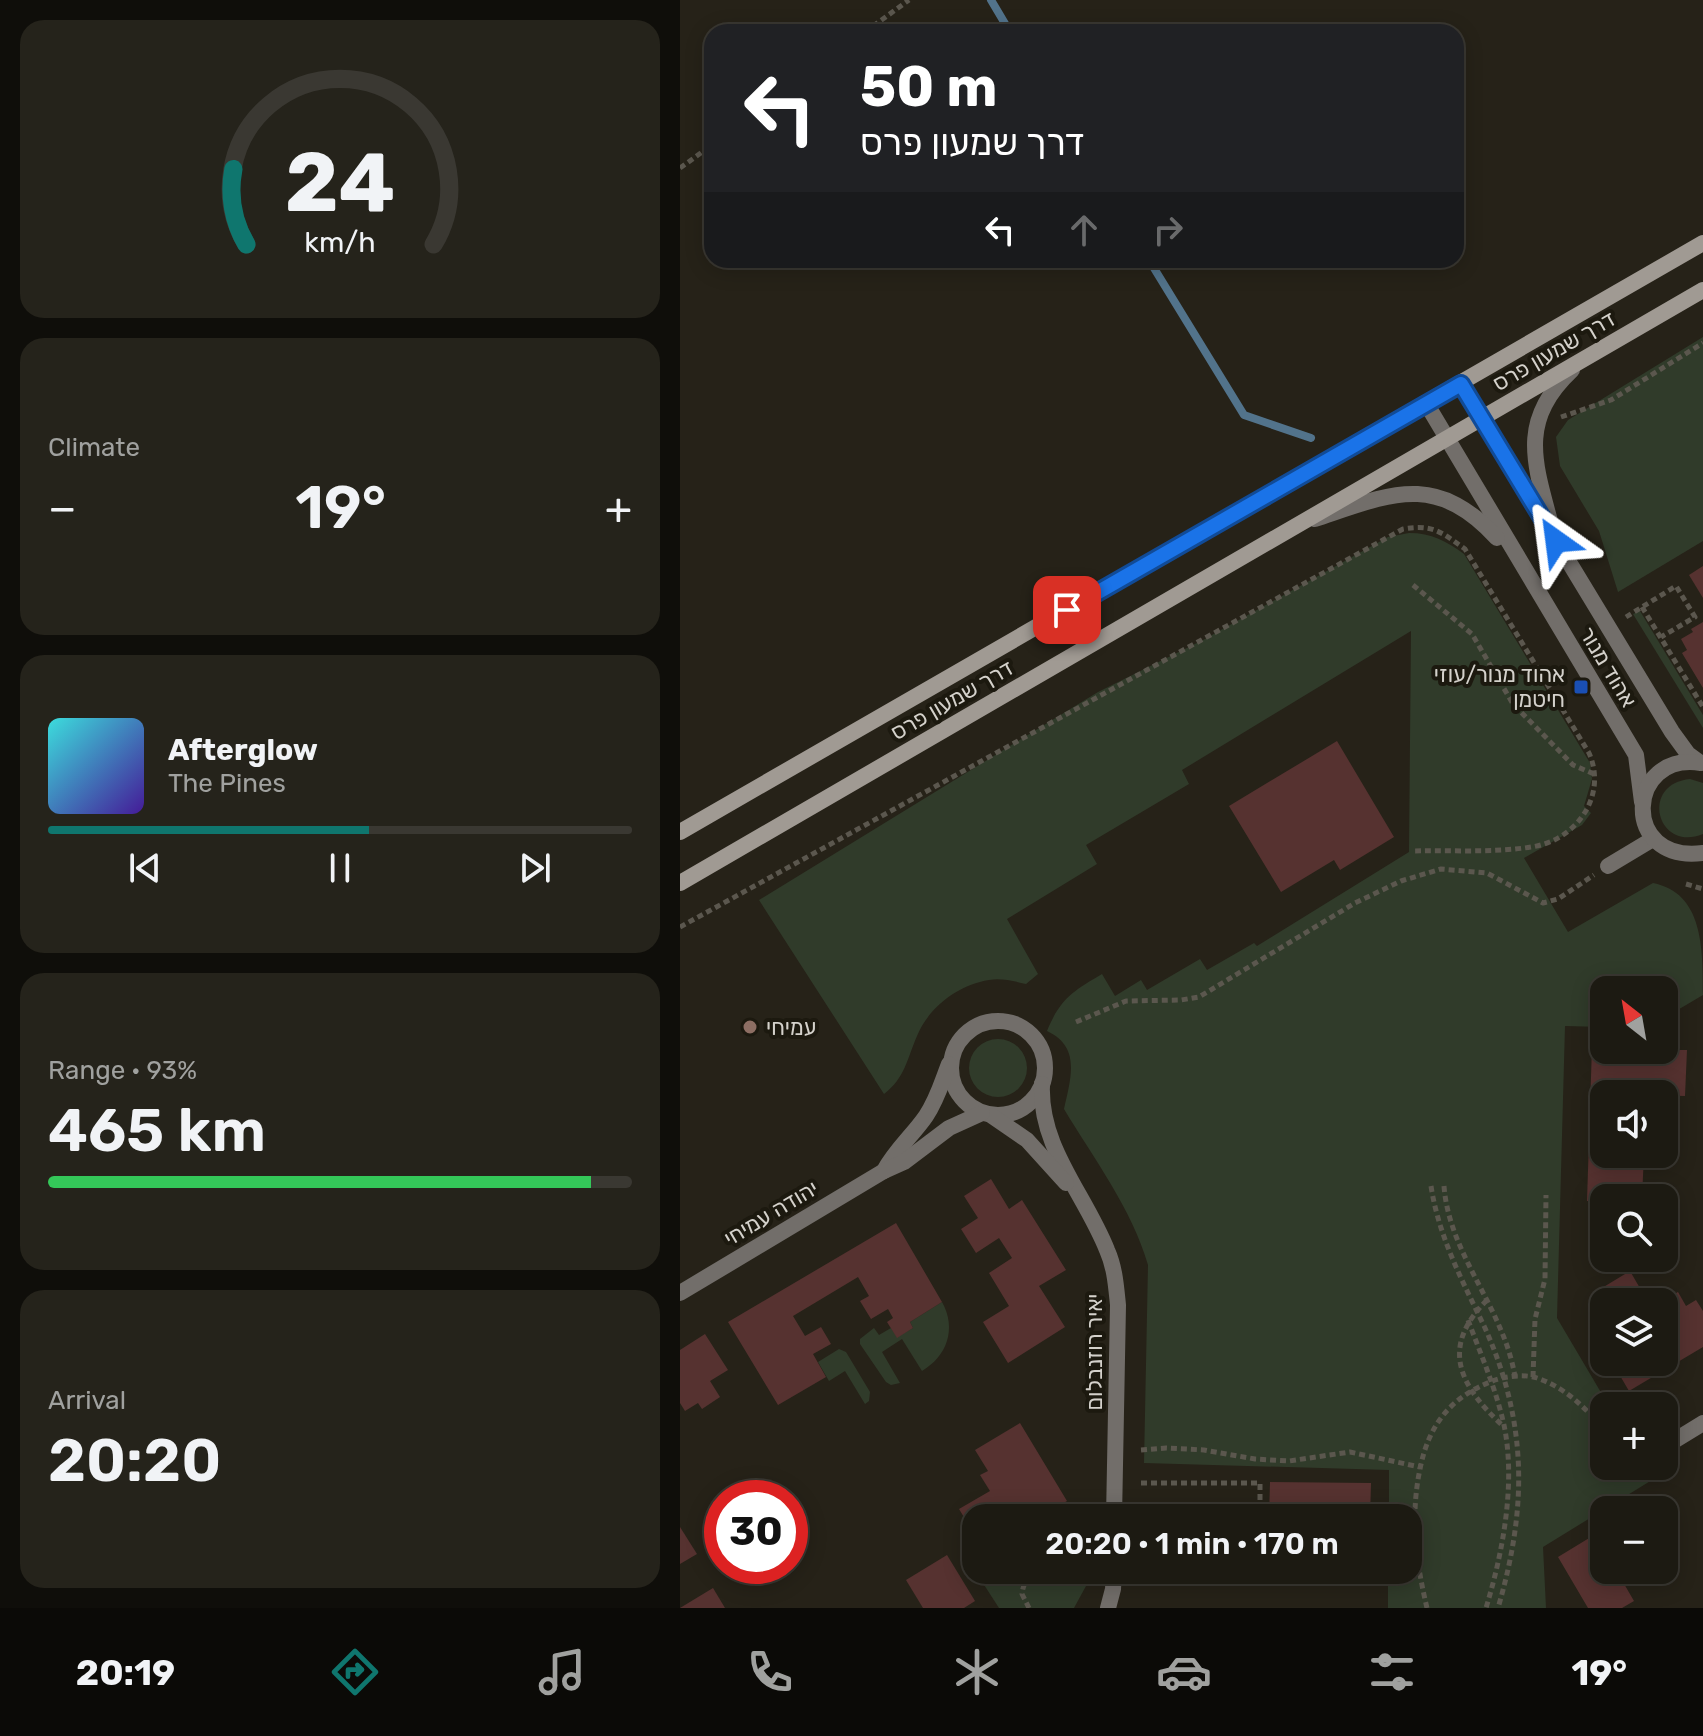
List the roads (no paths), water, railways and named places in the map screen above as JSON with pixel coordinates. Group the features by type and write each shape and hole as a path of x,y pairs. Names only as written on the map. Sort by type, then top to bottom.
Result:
{"street":[{"name":"דרך שמעון פרס","path":"680,832 1703,243"},
{"name":"דרך שמעון פרס","path":"680,883 1703,290"},
{"name":"אהוד מנור","path":"1556,541 1535,468 1535,441 1542,407 1553,388 1581,361"},
{"name":"אהוד מנור","path":"1461,384 1672,732 1688,754 1701,763"},
{"name":"אהוד מנור","path":"1426,403 1636,755 1640,769 1643,817 1653,839"},
{"name":"אהוד מנור","path":"1302,524 1380,497 1424,494 1451,501 1467,510 1519,561"},
{"path":"1642,802 1647,787 1657,774 1669,766 1684,761 1701,763"},
{"path":"1608,866 1653,839 1672,852 1695,854 1703,867"},
{"path":"995,1021 1010,1023 1025,1029 1043,1053 1045,1068 1042,1084 1035,1097 1024,1107 1008,1114 986,1114 967,1104 956,1091 951,1075 951,1059 957,1044 980,1024 995,1021"},
{"name":"יהודה עמיחי","path":"884,1171 892,1156 930,1110 951,1059"},
{"name":"יאיר רוזנבלום","path":"1042,1084 1044,1120 1078,1196 1107,1248 1115,1273 1118,1305 1114,1504"},
{"name":"יאיר רוזנבלום","path":"986,1114 1027,1140 1078,1196"},
{"name":"יהודה עמיחי","path":"680,1293 904,1162 949,1128 986,1114"},
{"path":"1678,1438 1703,1423"},
{"path":"1108,1608 1113,1584"}],"waterway":[{"path":"991,0 1005,24"},
{"path":"1154,268 1244,415 1311,438"}],"place":[{"name":"אהוד מנור/עוזי חיטמן","path":"1581,687"},
{"name":"עמיחי","path":"750,1027"}]}
